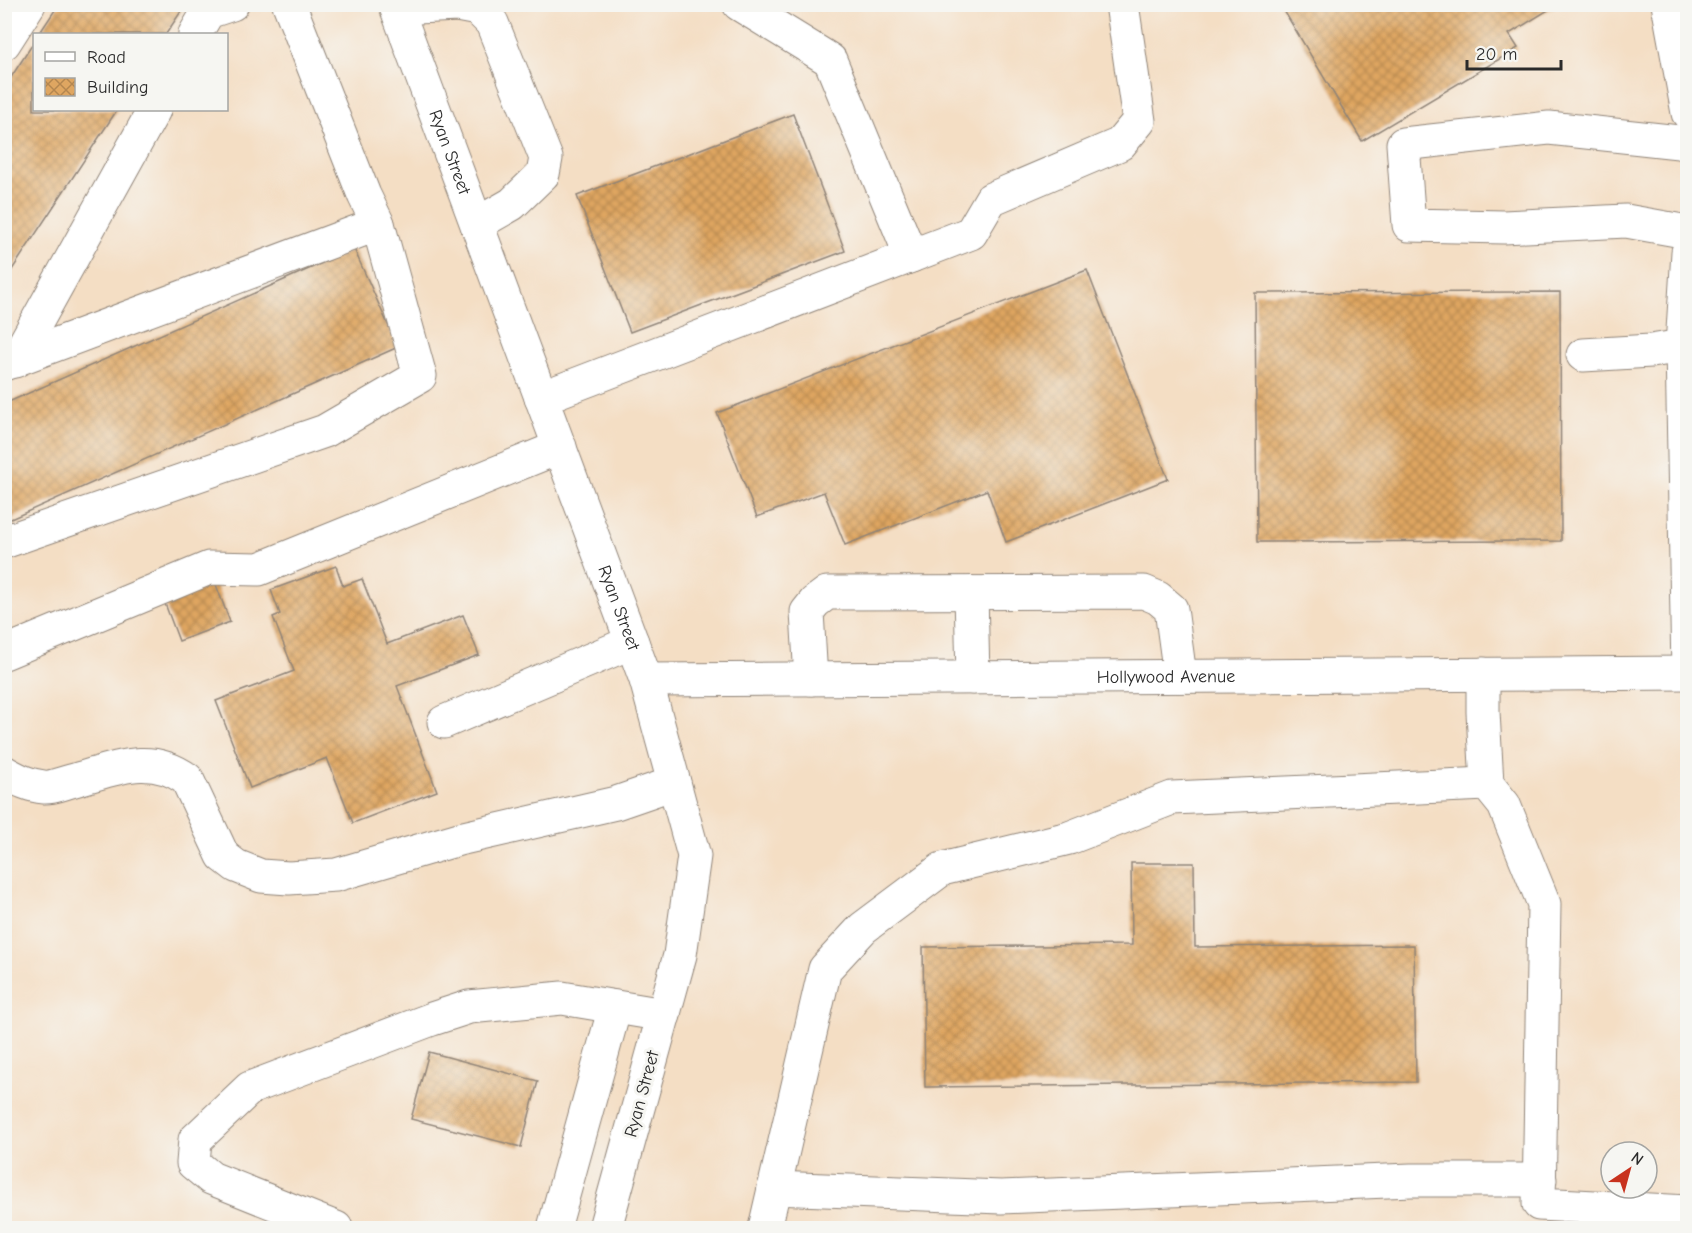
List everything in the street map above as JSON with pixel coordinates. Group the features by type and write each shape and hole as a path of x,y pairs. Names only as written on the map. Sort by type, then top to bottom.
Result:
{"street":[{"path":"4,43 29,4"},
{"path":"196,33 208,12 232,4"},
{"path":"4,542 325,431 420,376 378,225 289,4"},
{"path":"739,4 830,60 911,256"},
{"path":"541,398 971,233 991,199 1120,144 1139,121 1122,4"},
{"path":"1668,4 1688,113"},
{"path":"396,6 457,5 478,9 492,23 546,158 543,174 512,204 477,224"},
{"name":"Ryan Street","path":"396,6 646,680 694,856 680,955 605,1228"},
{"path":"10,363 153,111"},
{"path":"1688,143 1548,128 1403,144 1409,225 1504,227 1626,222 1688,232"},
{"path":"10,363 378,225"},
{"path":"1687,673 1682,346 1688,252"},
{"path":"1583,355 1682,346"},
{"path":"4,652 209,568 259,568 560,447"},
{"path":"971,592 973,678"},
{"path":"811,679 807,612 827,593 1144,592 1158,598 1171,609 1180,676"},
{"path":"444,722 632,642"},
{"name":"Hollywood Avenue","path":"646,680 1687,673"},
{"path":"1483,674 1487,784 1504,805 1544,904 1539,1203 1688,1212"},
{"path":"4,772 21,782 45,787 140,763 160,764 187,779 223,856 236,866 261,876 289,878 336,874 459,839 616,803 674,783"},
{"path":"765,1228 825,969 863,928 942,869 1069,838 1172,798 1487,784"},
{"path":"336,1228 211,1178 193,1162 195,1140 250,1088 469,1007 562,998 664,1015"},
{"path":"554,1228 615,1007"},
{"path":"774,1188 1001,1197 1411,1180 1540,1180"}],"building":[{"path":"59,4 186,4 167,33 40,33"},
{"path":"1280,4 1558,4 1509,34 1518,48 1362,141"},
{"path":"33,44 33,111 116,111 4,282 4,88"},
{"path":"793,114 845,251 630,332 577,196"},
{"path":"354,249 398,347 4,522 4,404"},
{"path":"1087,270 1168,479 1006,542 987,490 845,545 824,492 757,517 717,413"},
{"path":"1560,292 1561,541 1257,542 1255,293"},
{"path":"336,566 343,586 362,579 387,644 463,615 479,655 397,686 437,791 353,823 327,758 250,788 216,701 294,671 273,617 280,614 271,590"},
{"path":"215,582 230,622 179,641 164,601"},
{"path":"1131,863 1194,863 1195,947 1414,945 1416,1082 925,1087 923,947 1132,945"},
{"path":"429,1052 538,1081 521,1147 411,1119"}]}
